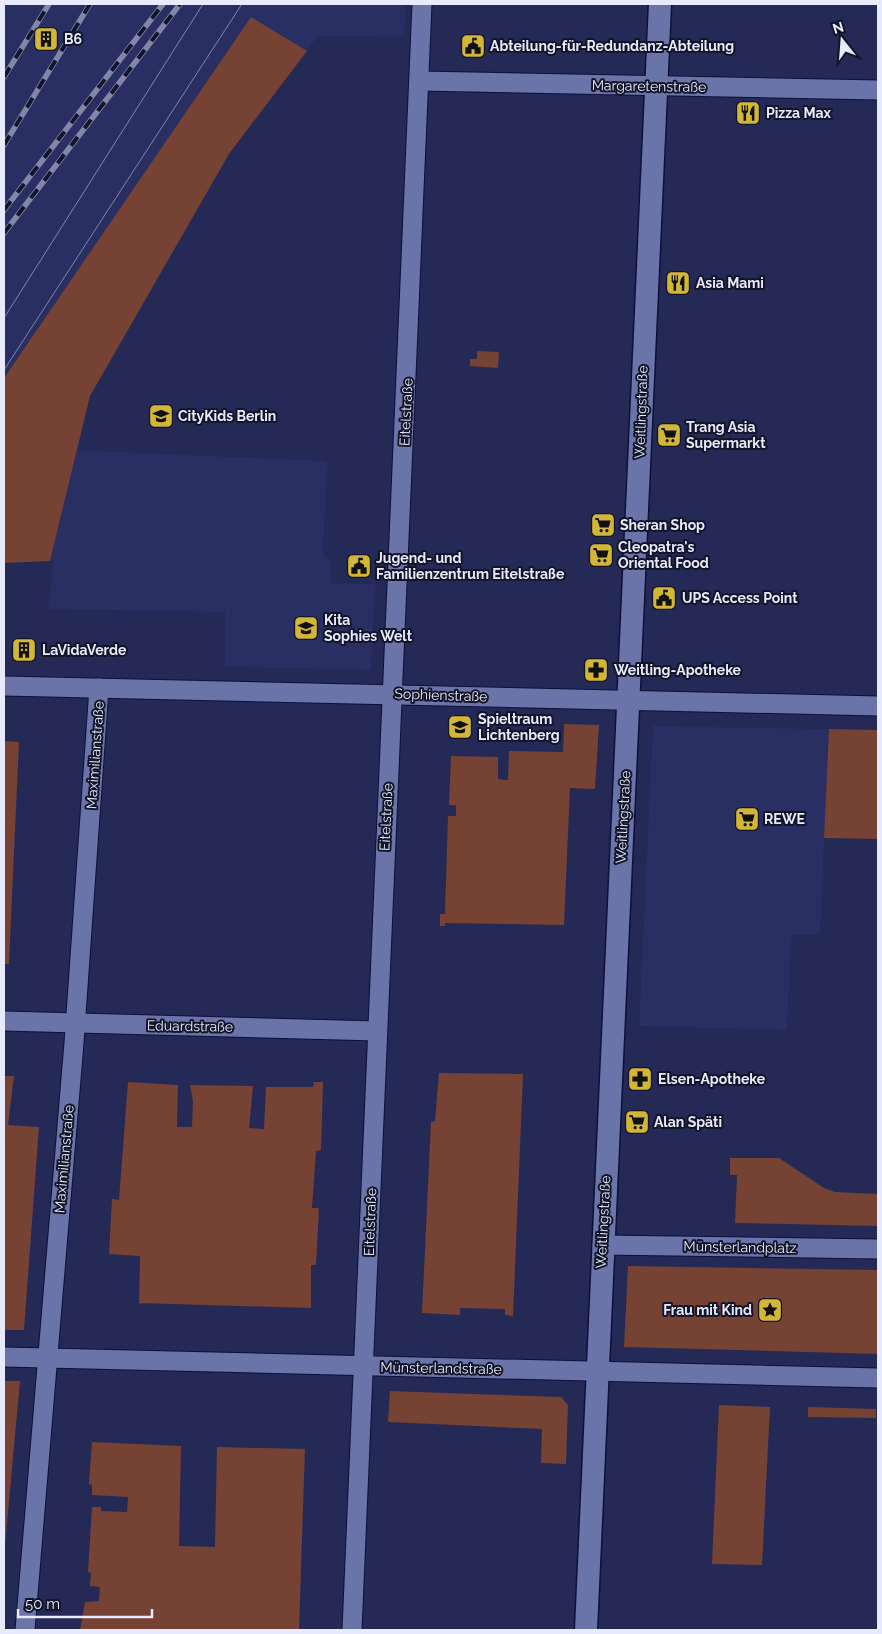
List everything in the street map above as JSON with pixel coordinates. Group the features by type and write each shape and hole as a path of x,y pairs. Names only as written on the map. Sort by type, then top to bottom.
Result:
{"street":[{"name":"Eitelstraße","path":"352,1630 422,4"},
{"name":"Weitlingstraße","path":"586,1630 602,1245 629,701 660,4"},
{"name":"Margaretenstraße","path":"419,81 878,90"},
{"name":"Sophienstraße","path":"4,686 878,706"},
{"name":"Maximilianstraße","path":"25,1630 75,1023 99,688"},
{"name":"Eduardstraße","path":"4,1021 377,1031"},
{"name":"Münsterlandplatz","path":"602,1245 878,1249"},
{"name":"Münsterlandstraße","path":"4,1357 878,1378"}],"shaded area":[{"path":"4,4 406,4 404,37 318,36 307,51 251,17 4,378"},
{"path":"251,17 307,51 229,154 90,396 50,561 4,563 4,378"},
{"path":"477,351 499,352 498,368 470,366 470,359 477,359"},
{"path":"77,450 327,461 323,554 331,561 331,583 375,584 371,670 225,667 225,612 49,609 53,561 50,561"},
{"path":"564,724 599,725 595,789 570,788 564,925 445,923 445,926 440,926 440,914 445,914 448,816 456,816 456,805 449,805 451,756 498,757 498,779 508,780 509,751 563,752"},
{"path":"653,726 829,729 820,934 791,935 787,1030 639,1026"},
{"path":"829,729 878,730 878,839 824,838"},
{"path":"4,741 19,742 9,964 4,964"},
{"path":"439,1073 523,1074 513,1316 505,1315 505,1309 460,1308 460,1315 422,1313 431,1122 435,1121"},
{"path":"4,1076 14,1076 8,1125 39,1127 24,1330 4,1330"},
{"path":"128,1082 178,1085 177,1127 192,1127 193,1101 190,1085 253,1086 249,1128 264,1129 266,1087 313,1087 314,1082 323,1082 321,1150 316,1151 312,1208 319,1208 316,1265 311,1265 311,1308 139,1303 140,1256 109,1254 112,1199 119,1200"},
{"path":"730,1158 779,1158 824,1188 835,1192 878,1194 878,1226 735,1223 737,1175 730,1175"},
{"path":"628,1266 878,1270 878,1354 624,1347"},
{"path":"4,1381 20,1381 5,1545 4,1545"},
{"path":"390,1391 561,1397 568,1405 566,1464 541,1463 542,1429 388,1422"},
{"path":"719,1405 770,1407 762,1565 712,1564"},
{"path":"808,1407 876,1409 876,1418 808,1417"},
{"path":"92,1442 181,1446 179,1546 215,1547 217,1447 305,1449 299,1630 80,1630 85,1602 99,1601 100,1587 90,1586 91,1573 88,1572 92,1507 101,1507 101,1511 127,1512 128,1497 92,1495 92,1485 89,1484"}],"tram line":[{"path":"4,318 203,4"},
{"path":"4,370 242,4"}],"railway":[{"path":"4,77 49,4"},
{"path":"4,145 90,4"},
{"path":"4,210 163,4"},
{"path":"4,233 180,4"}],"place":[{"name":"B6","path":"46,39"},
{"name":"Abteilung-für-Redundanz-Abteilung","path":"473,46"},
{"name":"Pizza Max","path":"748,113"},
{"name":"Asia Mami","path":"678,283"},
{"name":"CityKids Berlin","path":"161,416"},
{"name":"Trang Asia Supermarkt","path":"669,435"},
{"name":"Sheran Shop","path":"603,525"},
{"name":"Cleopatra's Oriental Food","path":"601,555"},
{"name":"Jugend- und Familienzentrum Eitelstraße","path":"359,566"},
{"name":"UPS Access Point","path":"664,598"},
{"name":"Kita Sophies Welt","path":"306,628"},
{"name":"LaVidaVerde","path":"24,650"},
{"name":"Weitling-Apotheke","path":"596,670"},
{"name":"Spieltraum Lichtenberg","path":"460,727"},
{"name":"REWE","path":"747,819"},
{"name":"Elsen-Apotheke","path":"640,1079"},
{"name":"Alan Späti","path":"637,1122"},
{"name":"Frau mit Kind","path":"770,1310"}]}
